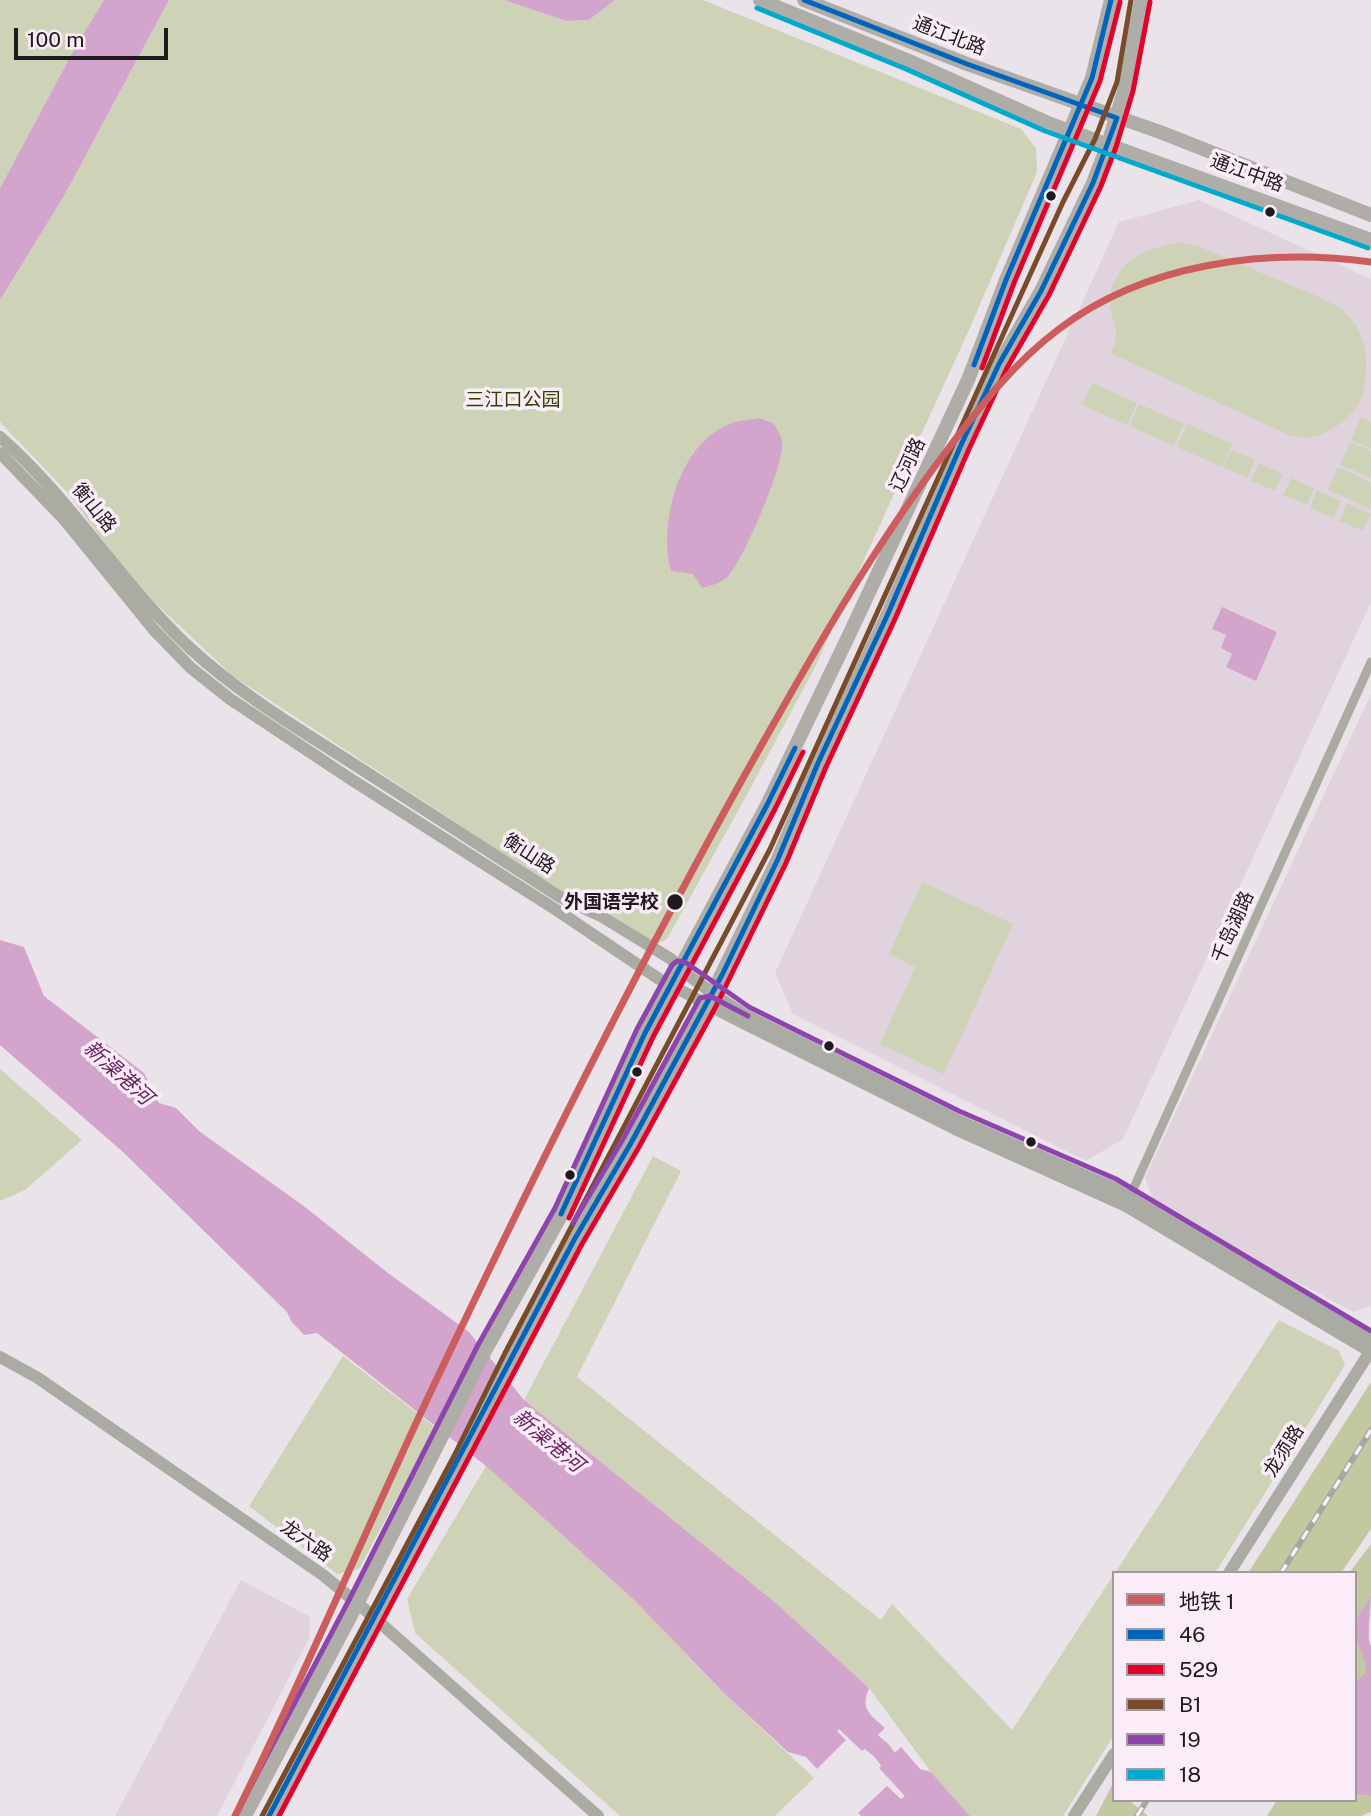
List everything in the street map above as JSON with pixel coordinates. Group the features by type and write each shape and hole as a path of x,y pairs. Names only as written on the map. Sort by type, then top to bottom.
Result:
{"main road":[{"name":"通江北路","path":"760,0 909,61 979,94 1108,144"},
{"name":"通江北路","path":"804,0 1117,118"},
{"path":"1081,106 1092,78 1111,0"},
{"path":"1117,118 1141,0"},
{"name":"辽河路","path":"245,1816 437,1449 486,1349 563,1212 639,1045 767,805 968,380 1006,280 1081,106"},
{"name":"辽河路","path":"269,1816 574,1240 631,1143 709,999 778,859 818,763 887,616 999,364 1041,290 1093,183 1117,118"},
{"name":"通江中路","path":"1117,118 1160,132 1371,215"},
{"name":"通江中路","path":"1108,144 1371,240"}],"street":[{"name":"衡山路","path":"0,437 31,464 132,588 190,648 239,690 560,897 601,916 667,957 709,999"},
{"name":"衡山路","path":"0,453 63,518 154,630 191,668 230,699 349,778 671,985 709,999 955,1129 1128,1202 1371,1348"},
{"name":"千岛湖路","path":"1128,1202 1371,662"},
{"name":"龙须路","path":"1230,1571 1371,1348"},
{"name":"龙六路","path":"0,1357 38,1378 323,1575 597,1816"},
{"path":"1074,1816 1112,1757"}],"shaded area":[{"path":"1199,200 1371,279 1371,602 1123,1139 1086,1161 793,1014 775,973 1119,222"},
{"path":"1371,694 1371,1306 1354,1312 1156,1208 1145,1178"},
{"path":"241,1580 310,1617 309,1639 217,1816 115,1816"}],"green space":[{"path":"0,0 104,0 77,44 0,188"},
{"name":"三江口公园","path":"169,0 504,0 568,21 589,20 615,0 703,0 1021,129 1036,148 1037,172 969,330 815,667 667,939 660,943 651,941 600,907 562,892 233,676 136,585 67,492 0,422 0,300 64,196"},
{"path":"1181,242 1201,247 1317,296 1352,319 1363,342 1366,368 1358,406 1349,416 1337,426 1317,436 1289,435 1110,353 1116,334 1110,305 1111,291 1123,268 1142,253"},
{"path":"1092,383 1137,403 1127,425 1082,405"},
{"path":"1139,404 1184,424 1174,446 1129,426"},
{"path":"1361,417 1371,422 1371,449 1351,440"},
{"path":"1187,424 1232,444 1222,467 1177,447"},
{"path":"1350,442 1371,451 1371,478 1340,465"},
{"path":"1231,450 1255,460 1247,478 1223,467"},
{"path":"1259,463 1283,474 1275,491 1251,481"},
{"path":"1338,467 1371,482 1371,509 1328,490"},
{"path":"1291,478 1314,488 1307,505 1283,495"},
{"path":"1317,490 1341,501 1334,518 1310,508"},
{"path":"1347,503 1371,514 1363,531 1339,521"},
{"path":"922,882 1013,924 944,1074 880,1044 915,967 889,954"},
{"path":"0,1069 82,1140 25,1190 0,1201"},
{"path":"653,1156 681,1171 577,1377 881,1620 892,1604 1012,1730 1112,1577 1112,1738 1063,1816 970,1816 931,1772 869,1688 776,1603 524,1400"},
{"path":"1279,1320 1339,1351 1345,1365 1216,1571 1116,1571"},
{"path":"343,1356 435,1427 359,1569 337,1574 249,1506"},
{"path":"1371,1382 1371,1529 1342,1571 1249,1571"},
{"path":"486,1466 633,1599 726,1695 814,1778 775,1816 620,1816 415,1633 407,1599"},
{"path":"1371,1544 1371,1595 1357,1620 1357,1571 1351,1571"},
{"path":"1357,1641 1366,1658 1366,1672 1357,1680"},
{"path":"1112,1785 1112,1802 1131,1802 1148,1816 1096,1816"},
{"path":"1357,1794 1371,1796 1371,1812 1361,1816 1267,1816 1276,1802 1357,1802"}],"water":[{"path":"104,0 169,0 64,196 0,300 0,188 77,44"},
{"path":"504,0 615,0 589,20 567,21"},
{"path":"759,418 773,423 782,440 771,488 737,564 721,582 702,588 693,574 671,571 668,530 677,486 698,447 714,433 738,421"},
{"path":"1222,607 1277,632 1256,681 1226,667 1232,654 1221,648 1226,635 1212,629"},
{"path":"0,940 24,947 44,996 144,1073 159,1103 176,1108 199,1131 305,1207 388,1273 469,1332 524,1400 776,1603 869,1688 866,1707 885,1728 862,1751 839,1729 837,1731 846,1740 817,1769 806,1757 788,1752 726,1695 633,1599 486,1466 317,1333 304,1335 291,1321 287,1312 123,1152 0,1045"},
{"path":"1371,1595 1371,1796 1357,1794 1357,1680 1366,1672 1357,1639 1359,1616"},
{"path":"901,1747 920,1769 931,1772 970,1816 861,1816 858,1813 887,1786 901,1799 905,1796 879,1768"}],"waterway":[{"name":"新澡港河","path":"852,1726 881,1750 932,1816"}],"railway":[{"path":"1282,1571 1371,1430"},
{"path":"1137,1816 1146,1802"}],"metro line":[{"name":"1","path":"235,1816 432,1389 599,1049 686,881 798,682 859,580 924,481 973,416 1013,370 1059,329 1093,307 1168,275 1208,266 1290,257 1371,262"}],"transit line":[{"name":"46","path":"269,1816 574,1240 631,1143 722,975 778,859 818,763 887,616 961,445 999,364 1041,291 1093,183 1117,118 967,64 804,0"},
{"name":"46","path":"974,365 1006,280 1092,78 1111,0"},
{"name":"B1","path":"262,1816 454,1456 505,1353 770,849 1063,202 1095,139 1117,82 1131,0"},
{"name":"529","path":"982,368 1014,283 1100,81 1120,2"},
{"name":"529","path":"279,1816 582,1244 715,1008 786,863 826,767 895,619 969,449 1007,368 1049,295 1101,186 1133,91 1150,2"},
{"name":"18","path":"757,8 906,69 1045,131 1368,248"},
{"name":"46","path":"561,1214 645,1033 795,748"},
{"name":"529","path":"569,1218 653,1037 803,752"},
{"name":"19","path":"237,1812 349,1600 478,1345 555,1208 637,1029 672,965 677,961 685,962 749,1007 959,1111 1116,1179 1371,1331"},
{"name":"19","path":"573,1223 623,1139 700,998 710,996 748,1016"}],"place":[{"name":"外国语学校","path":"675,902"}]}
